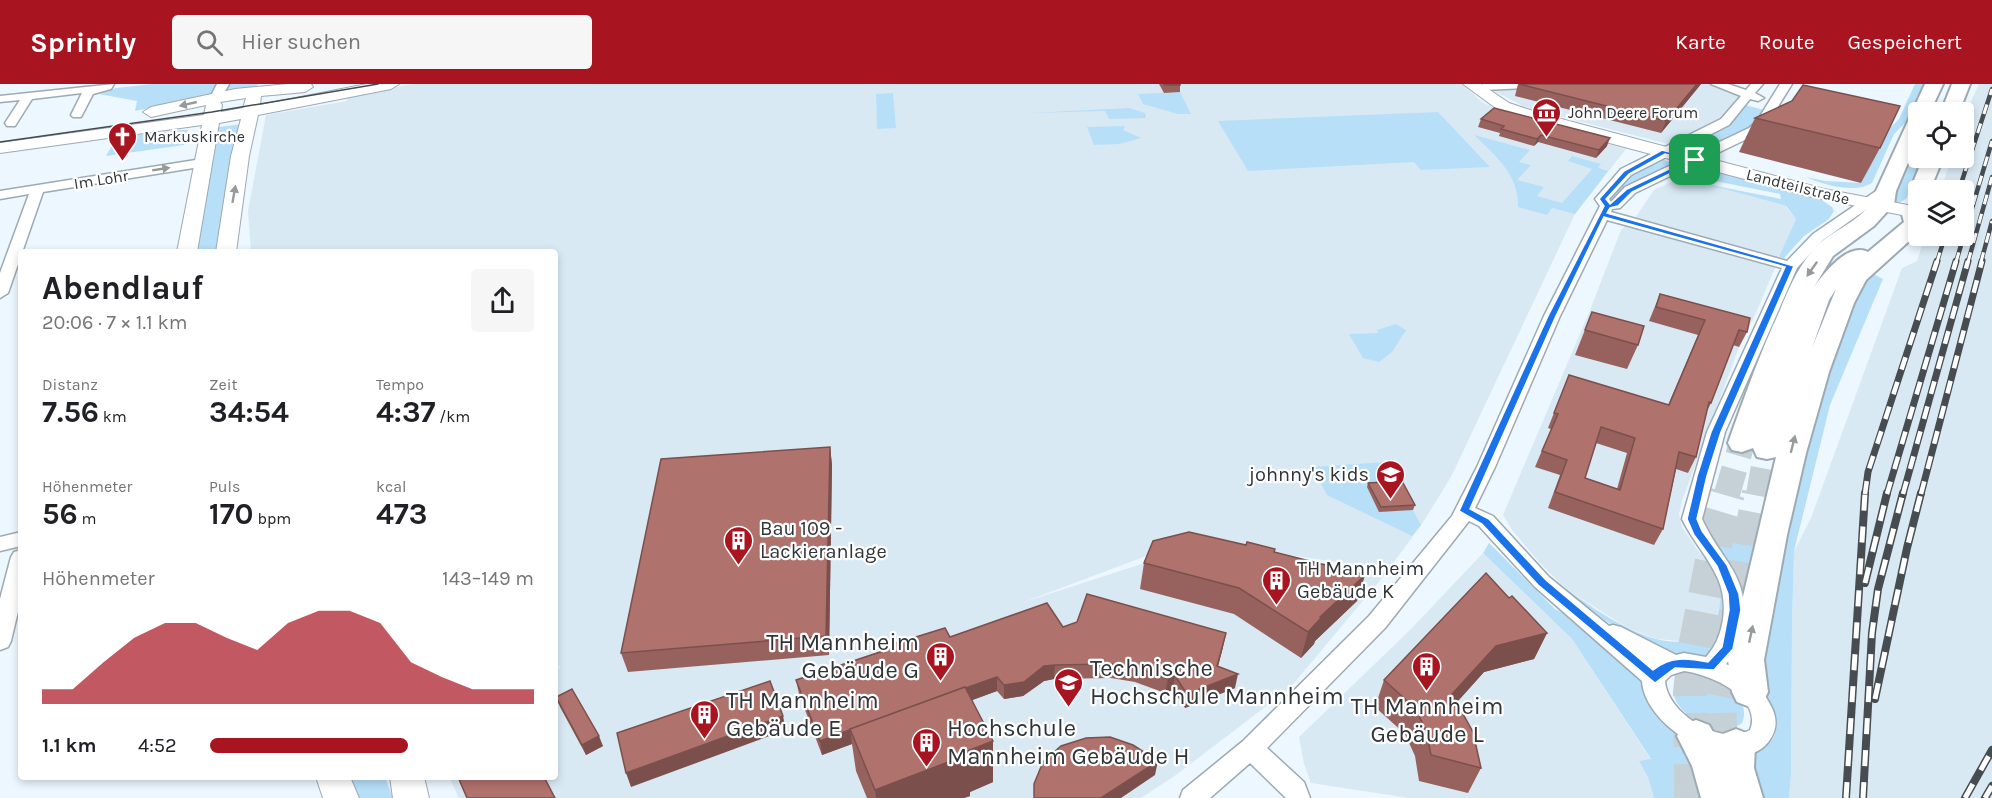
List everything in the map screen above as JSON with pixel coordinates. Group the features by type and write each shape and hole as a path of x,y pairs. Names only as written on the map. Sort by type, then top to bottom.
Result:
{"main road":[{"path":"1926,102 1934,84"},
{"path":"1954,102 1961,84"},
{"path":"1908,147 1888,204 1892,235 1841,269 1817,300 1786,384 1754,446 1773,353 1806,277 1825,251 1888,204 1923,168"},
{"path":"1750,692 1746,660 1757,605 1793,438 1817,365 1850,285 1866,265 1908,232 1915,223 1888,204"},
{"path":"1696,736 1711,765 1721,798"},
{"path":"1736,745 1735,768 1743,798"}],"street":[{"path":"0,99 107,87 108,84"},
{"path":"0,136 144,114 219,91 334,84"},
{"path":"0,148 250,113 392,84"},
{"path":"1479,85 1549,84"},
{"path":"1717,84 1775,103"},
{"path":"1605,210 1602,199 1621,176 1663,152 1720,126 1735,113 1756,84"},
{"path":"1192,798 1251,748 1377,622 1465,511 1552,316 1605,210 1615,205 1630,190 1757,129 1786,84"},
{"path":"1479,85 1495,102 1521,113 1663,152"},
{"name":"Landteilstraße","path":"1479,85 1509,102 1536,112 1663,152 1706,154 1888,204"},
{"path":"77,115 88,92 94,88"},
{"path":"226,249 240,156 257,88"},
{"path":"188,249 210,119 219,91"},
{"path":"11,123 29,95"},
{"name":"Landteilstraße","path":"1706,154 1823,194 1888,204"},
{"path":"202,163 240,156"},
{"name":"Im Lohr","path":"0,195 202,163"},
{"path":"0,293 38,189"},
{"path":"1710,667 1727,649 1735,610 1734,594 1722,565 1698,532 1692,519 1716,432 1790,266 1818,237 1888,204"},
{"path":"1605,210 1790,266"},
{"path":"0,243 19,240"},
{"path":"1465,511 1486,521 1542,582 1655,678"},
{"path":"0,544 18,540"},
{"path":"0,641 18,569"},
{"path":"1581,614 1673,664"},
{"path":"1684,662 1710,667 1738,682 1750,692 1760,704 1765,716 1765,728 1759,737 1749,743 1736,745 1723,744 1696,736 1680,726 1658,701 1654,689 1658,672 1673,664 1684,662"},
{"path":"1251,748 1295,790 1298,798"},
{"path":"334,780 341,798"},
{"path":"408,780 411,798"}],"shaded area":[{"path":"154,84 259,84 255,87 135,111 137,101 99,94 116,88"},
{"path":"414,84 1462,84 1482,102 1504,113 1626,149 1575,214 1451,477 1422,524 1388,570 1199,541 1170,547 1024,602 1200,545 1387,572 1290,688 1176,775 1141,798 459,798 450,780 558,780 558,669 560,668 558,664 558,249 251,249 248,211 266,115 347,101 346,95"},
{"path":"1576,84 1715,84 1744,96 1722,121 1672,145 1527,108 1488,88"},
{"path":"1915,84 1924,84 1916,102 1908,102 1908,120 1894,134 1872,183 1857,188 1848,188 1821,183 1806,177 1825,181 1861,183 1889,129 1899,119"},
{"path":"1979,84 1992,84 1992,798 1789,798 1794,551 1811,518 1902,268 1917,261 1922,246 1974,246 1974,180 1944,180 1948,168 1974,168 1974,102 1971,102"},
{"path":"1180,92 1191,114 1178,114 1143,104 1138,94"},
{"path":"893,93 896,128 877,129 876,94"},
{"path":"1745,105 1764,110 1756,124 1711,149 1693,143 1728,125"},
{"path":"1129,108 1145,113 1146,118 1109,119 1105,111 1030,113"},
{"path":"1438,112 1490,167 1421,170 1414,162 1248,171 1218,121"},
{"path":"243,124 231,159 217,249 198,249 219,127"},
{"path":"1087,127 1125,127 1123,130 1141,138 1120,144 1094,145"},
{"path":"188,130 184,145 106,156 117,137"},
{"path":"1474,135 1530,150 1519,162 1531,165 1517,180 1544,187 1537,196 1562,203 1592,169 1568,161 1572,156 1601,164 1598,168 1608,171 1575,214 1552,208 1547,215 1518,207 1515,185 1505,167"},
{"path":"1659,158 1677,165 1641,180 1610,203 1608,202 1631,173"},
{"path":"1908,165 1908,168 1919,168 1914,180 1908,180 1906,199 1897,204 1892,202"},
{"path":"1721,171 1820,199 1834,211 1829,219 1804,236 1784,258 1779,257 1796,219 1786,206 1706,184 1781,199 1780,194 1705,179"},
{"path":"1682,177 1785,206 1796,219 1738,350 1682,501 1679,514 1682,527 1699,552 1715,568 1719,579 1721,601 1714,624 1707,633 1695,639 1680,641 1657,639 1628,628 1566,589 1538,561 1512,530 1503,515 1590,310 1621,230 1635,218 1654,190"},
{"path":"1868,271 1883,279 1830,405 1794,551 1789,798 1750,798 1745,758 1768,744 1776,728 1772,711 1757,679 1815,402 1821,404 1827,383 1822,381 1829,357"},
{"path":"1396,324 1406,330 1392,352 1379,362 1363,358 1349,334 1378,333 1377,330"},
{"path":"1387,462 1421,525 1412,536 1327,495 1312,467"},
{"path":"1700,514 1762,536 1742,602 1708,540"},
{"path":"1489,543 1555,609 1576,620 1642,679 1648,703 1664,722 1680,735 1711,798 1654,798 1648,777 1639,761 1651,759 1572,639 1483,553"},
{"name":"Technische Hochschule Mannheim","path":"1483,553 1572,639 1651,760 1639,761 1648,777 1654,798 1409,798 1311,783 1304,764 1299,737 1411,629"},
{"path":"1719,579 1727,595 1719,646 1703,656 1686,657 1668,653 1630,636 1593,612 1564,589 1612,619 1648,637 1667,641 1684,641 1700,636 1716,619 1720,603"},
{"path":"1687,677 1717,683 1736,695 1742,703 1744,713 1742,723 1730,729 1715,728 1688,715 1678,705 1674,694 1676,684"},
{"path":"352,780 386,780 393,798 359,798"}],"building":[{"path":"1519,84 1697,84 1666,121"},
{"path":"1803,85 1900,106 1880,148 1755,118 1792,101"},
{"path":"1494,108 1610,138 1599,150 1541,135 1537,139 1501,129 1504,126 1481,119"},
{"path":"1660,294 1750,318 1747,332 1739,330 1711,403 1709,402 1696,457 1679,452 1663,529 1555,492 1567,460 1542,451 1558,414 1554,413 1569,375 1669,405 1705,320 1656,307","holes":["1601,427 1635,438 1620,490 1585,478"]},
{"path":"1592,312 1644,326 1638,345 1585,330"},
{"name":"Bau 109 - Lackieranlage","path":"830,447 826,636 621,653 661,459"},
{"name":"johnny's kids","path":"1402,481 1415,505 1381,507 1368,483"},
{"path":"1189,532 1246,545 1247,542 1275,549 1274,552 1365,575 1320,617 1308,632 1239,588 1144,563 1153,541"},
{"path":"1486,573 1509,598 1512,596 1547,633 1496,646 1452,694 1473,732 1481,768 1431,755 1426,730 1415,708 1384,680"},
{"name":"TH Mannheim Gebäude G","path":"1087,594 1226,633 1217,666 1238,674 1187,694 1175,676 1168,679 1137,668 1112,664 1044,666 1024,682 1004,685 997,677 820,741 796,680 889,649 887,646 945,628 950,637 1047,603 1063,627 1077,622"},
{"name":"TH Mannheim Gebäude E","path":"770,681 783,716 626,773 617,733"},
{"path":"965,687 993,741 967,751 969,754 875,790 850,729"},
{"path":"572,689 599,736 582,745 558,701 558,696"},
{"path":"1110,737 1133,745 1158,761 1101,798 1034,798 1034,784 1043,762 1061,746 1086,738"},
{"path":"459,780 546,780 555,798 467,798"}],"tunnel":[{"path":"1727,494 1742,443"},
{"path":"1759,494 1767,450"},
{"path":"1691,798 1690,693 1695,647 1720,520 1728,493"},
{"path":"1723,798 1719,704 1759,493"}],"tram line":[{"path":"0,142 212,112 378,84"}],"railway":[{"path":"1962,180 1992,89"},
{"path":"1956,262 1992,141"},
{"path":"1968,262 1992,177"},
{"path":"1981,262 1992,221"},
{"path":"1937,262 1942,246"},
{"path":"1865,494 1868,472 1937,261"},
{"path":"1887,494 1956,261"},
{"path":"1903,494 1968,261"},
{"path":"1921,494 1982,261"},
{"path":"1846,798 1865,493"},
{"path":"1865,583 1887,493"},
{"path":"1863,798 1872,633 1878,589 1903,493"},
{"path":"1875,699 1921,493"},
{"path":"1965,798 1992,750"},
{"path":"1985,798 1992,786"}],"place":[{"name":"John Deere Forum","path":"1547,138"},
{"name":"Markuskirche","path":"123,162"},
{"name":"johnny's kids","path":"1390,500"},
{"name":"Bau 109 - Lackieranlage","path":"739,566"},
{"name":"TH Mannheim Gebäude K","path":"1276,606"},
{"name":"TH Mannheim Gebäude G","path":"940,682"},
{"name":"TH Mannheim Gebäude L","path":"1427,692"},
{"name":"Technische Hochschule Mannheim","path":"1069,708"},
{"name":"TH Mannheim Gebäude E","path":"705,740"},
{"name":"Hochschule Mannheim Gebäude H","path":"926,768"}],"route":[{"path":"1695,160 1630,190 1615,205 1607,206 1597,223 1552,316 1465,511 1486,521 1542,582 1655,678 1658,672 1673,664 1697,663 1710,667 1727,649 1735,610 1734,594 1722,565 1698,532 1692,519 1716,432 1790,266 1602,214 1607,206 1602,199 1626,172 1665,152 1695,160"}]}
